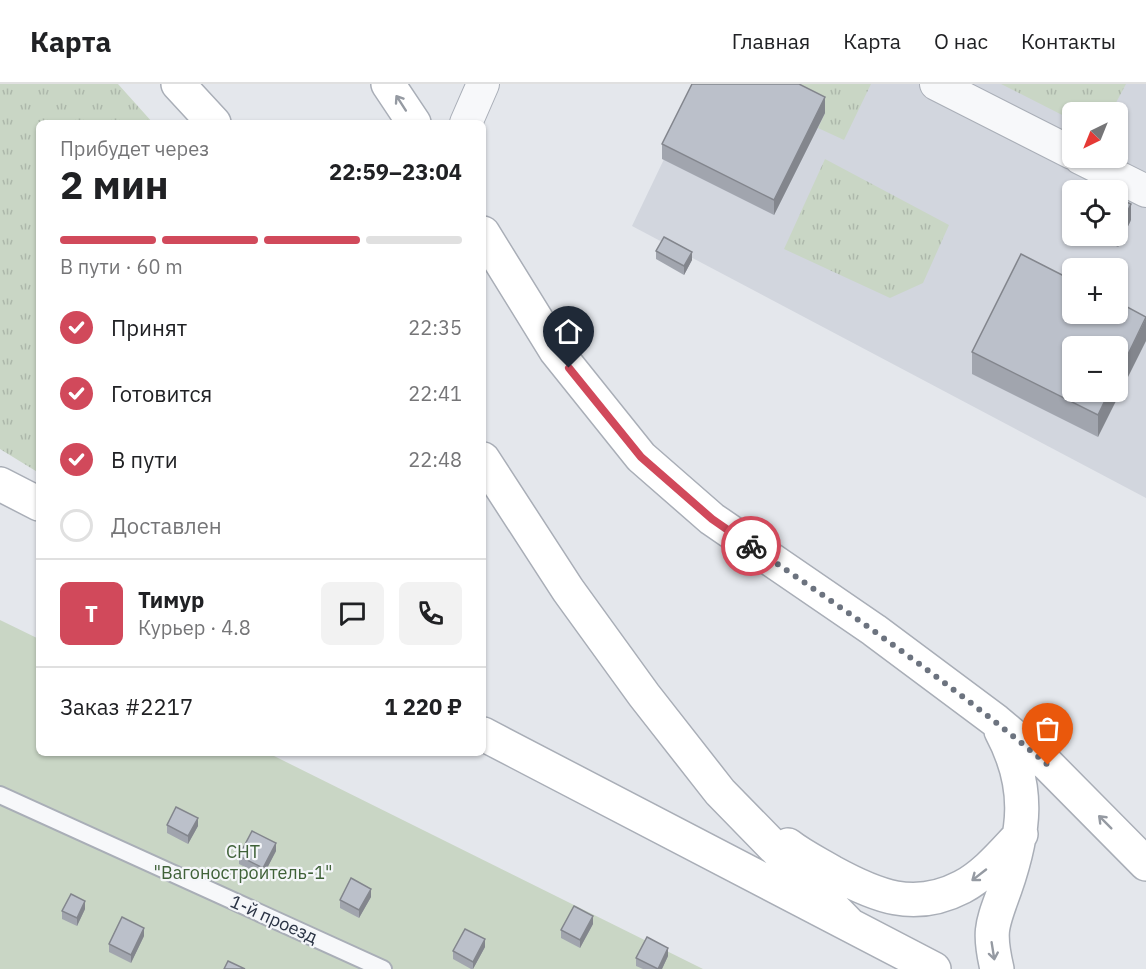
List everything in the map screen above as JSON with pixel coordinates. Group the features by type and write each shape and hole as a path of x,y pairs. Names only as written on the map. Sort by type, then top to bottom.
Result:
{"street":[{"path":"178,84 211,120"},
{"path":"388,84 412,120"},
{"path":"467,120 483,84"},
{"path":"936,84 1062,148"},
{"path":"1100,168 1146,191"},
{"path":"486,238 556,351 641,457 712,519 874,630 996,721 1048,765 1146,864"},
{"path":"486,464 568,590 644,695 720,792 848,923"},
{"path":"0,484 36,502"},
{"path":"996,721 1015,757 1021,779 1024,808 1021,834 1005,889 993,918 992,946 997,969"},
{"path":"486,736 934,969"},
{"path":"720,792 798,853 878,896 903,900 943,896 964,886 993,864 1021,834"}],"lane":[{"name":"1-й проезд","path":"0,795 383,969"}],"shaded area":[{"path":"700,84 1146,84 1146,498 632,226"}],"green space":[{"path":"0,84 118,84 150,120 36,120 36,471 0,449"},
{"path":"768,84 871,84 844,140 818,128 825,113"},
{"path":"1001,84 1126,84 1116,102 1062,102 1062,115"},
{"path":"825,159 949,225 923,283 890,298 784,249"},
{"name":"СНТ \"Вагоностроитель-1\"","path":"0,620 36,638 36,756 274,756 703,969 0,969"}],"building":[{"path":"692,84 799,84 825,97 774,200 662,144"},
{"path":"664,237 692,252 684,266 656,251"},
{"path":"1021,254 1062,275 1062,324 1128,324 1128,307 1146,317 1128,354 1128,336 1062,336 1062,397 972,352"},
{"path":"1072,402 1104,402 1098,415"},
{"path":"176,807 198,818 188,836 167,825"},
{"path":"252,831 276,843 263,868 239,856"},
{"path":"351,878 371,889 359,910 340,900"},
{"path":"71,894 85,901 77,918 62,911"},
{"path":"574,906 593,916 580,940 561,930"},
{"path":"122,917 144,928 131,955 109,944"},
{"path":"465,929 485,939 473,962 453,951"},
{"path":"647,937 668,948 658,969 636,958"},
{"path":"228,961 245,969 224,969"}],"way so far":[{"path":"751,546 874,630 996,721 1048,765"}],"route":[{"path":"569,368 641,457 712,519 751,546"}]}
